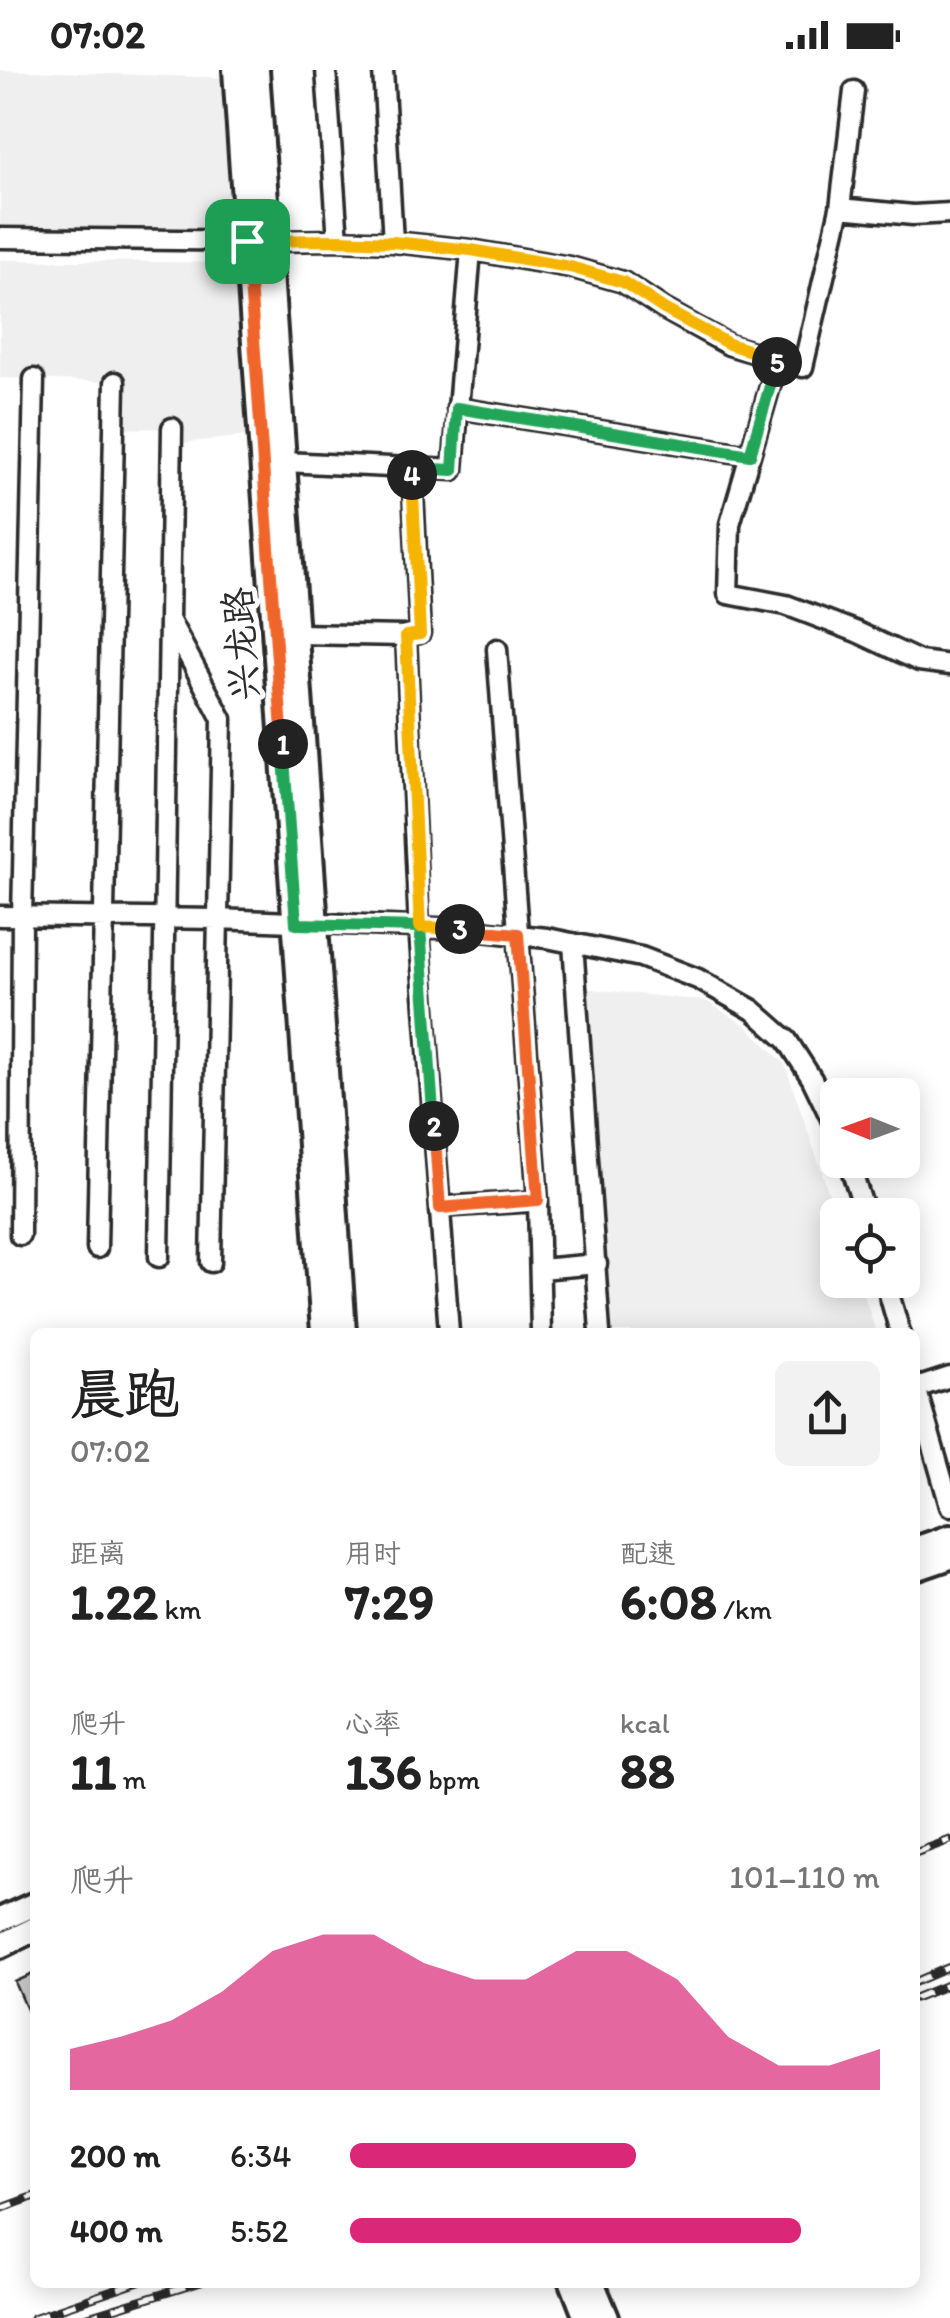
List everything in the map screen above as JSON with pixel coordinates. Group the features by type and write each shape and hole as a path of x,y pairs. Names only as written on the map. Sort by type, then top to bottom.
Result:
{"main road":[{"name":"兴龙路","path":"235,70 284,462 297,634 323,1328"},
{"name":"兴龙路","path":"257,70 258,241 306,924 344,1328"},
{"path":"920,1547 950,1537"},
{"path":"920,1567 950,1557"},
{"path":"0,1920 30,1906"},
{"path":"0,1946 30,1932"},
{"path":"574,2288 586,2318"},
{"path":"594,2288 607,2318"}],"street":[{"path":"326,70 338,240"},
{"path":"384,70 393,242"},
{"path":"0,238 338,240 471,250 570,267 623,282 729,344 802,367 840,208 854,90"},
{"path":"840,208 913,215 950,213"},
{"path":"284,462 453,470 471,250"},
{"path":"778,360 730,524 728,594 786,605 919,661 950,665"},
{"path":"20,1235 22,917 34,379"},
{"path":"97,1248 115,382"},
{"path":"457,408 750,455"},
{"path":"159,1256 172,428"},
{"path":"297,634 420,634 412,468"},
{"path":"169,619 222,719 211,1262"},
{"path":"406,636 420,927 449,1328"},
{"path":"497,649 538,1200 541,1328"},
{"path":"0,916 420,927 518,934 641,957 698,979 753,1010 787,1040 820,1096"},
{"path":"572,943 600,1328"},
{"path":"440,1208 538,1200"},
{"path":"540,1269 596,1264"},
{"path":"890,1298 899,1328"},
{"path":"920,1385 950,1377"},
{"path":"920,1400 950,1506"}],"shaded area":[{"path":"0,70 227,78 229,232 0,230"},
{"path":"0,260 236,263 247,436 172,444 172,428 114,429 114,382 0,378"},
{"path":"580,988 706,1001 747,1026 785,1064 820,1167 820,1178 824,1178 831,1198 820,1198 820,1298 865,1298 875,1328 605,1328"}],"building":[{"path":"30,1975 30,2016 15,1982"}],"railway":[{"path":"920,1851 950,1840"},
{"path":"920,1980 950,1967"},
{"path":"920,1996 950,1984"},
{"path":"0,2209 30,2198"},
{"path":"33,2318 121,2288"},
{"path":"85,2318 182,2288"}],"route":[{"path":"247,241 296,924 420,927 440,1208 538,1200 518,934 420,927 406,636 420,634 412,468 453,470 457,408 750,455 778,360 729,344 623,282 570,267 393,242 247,241"}]}
